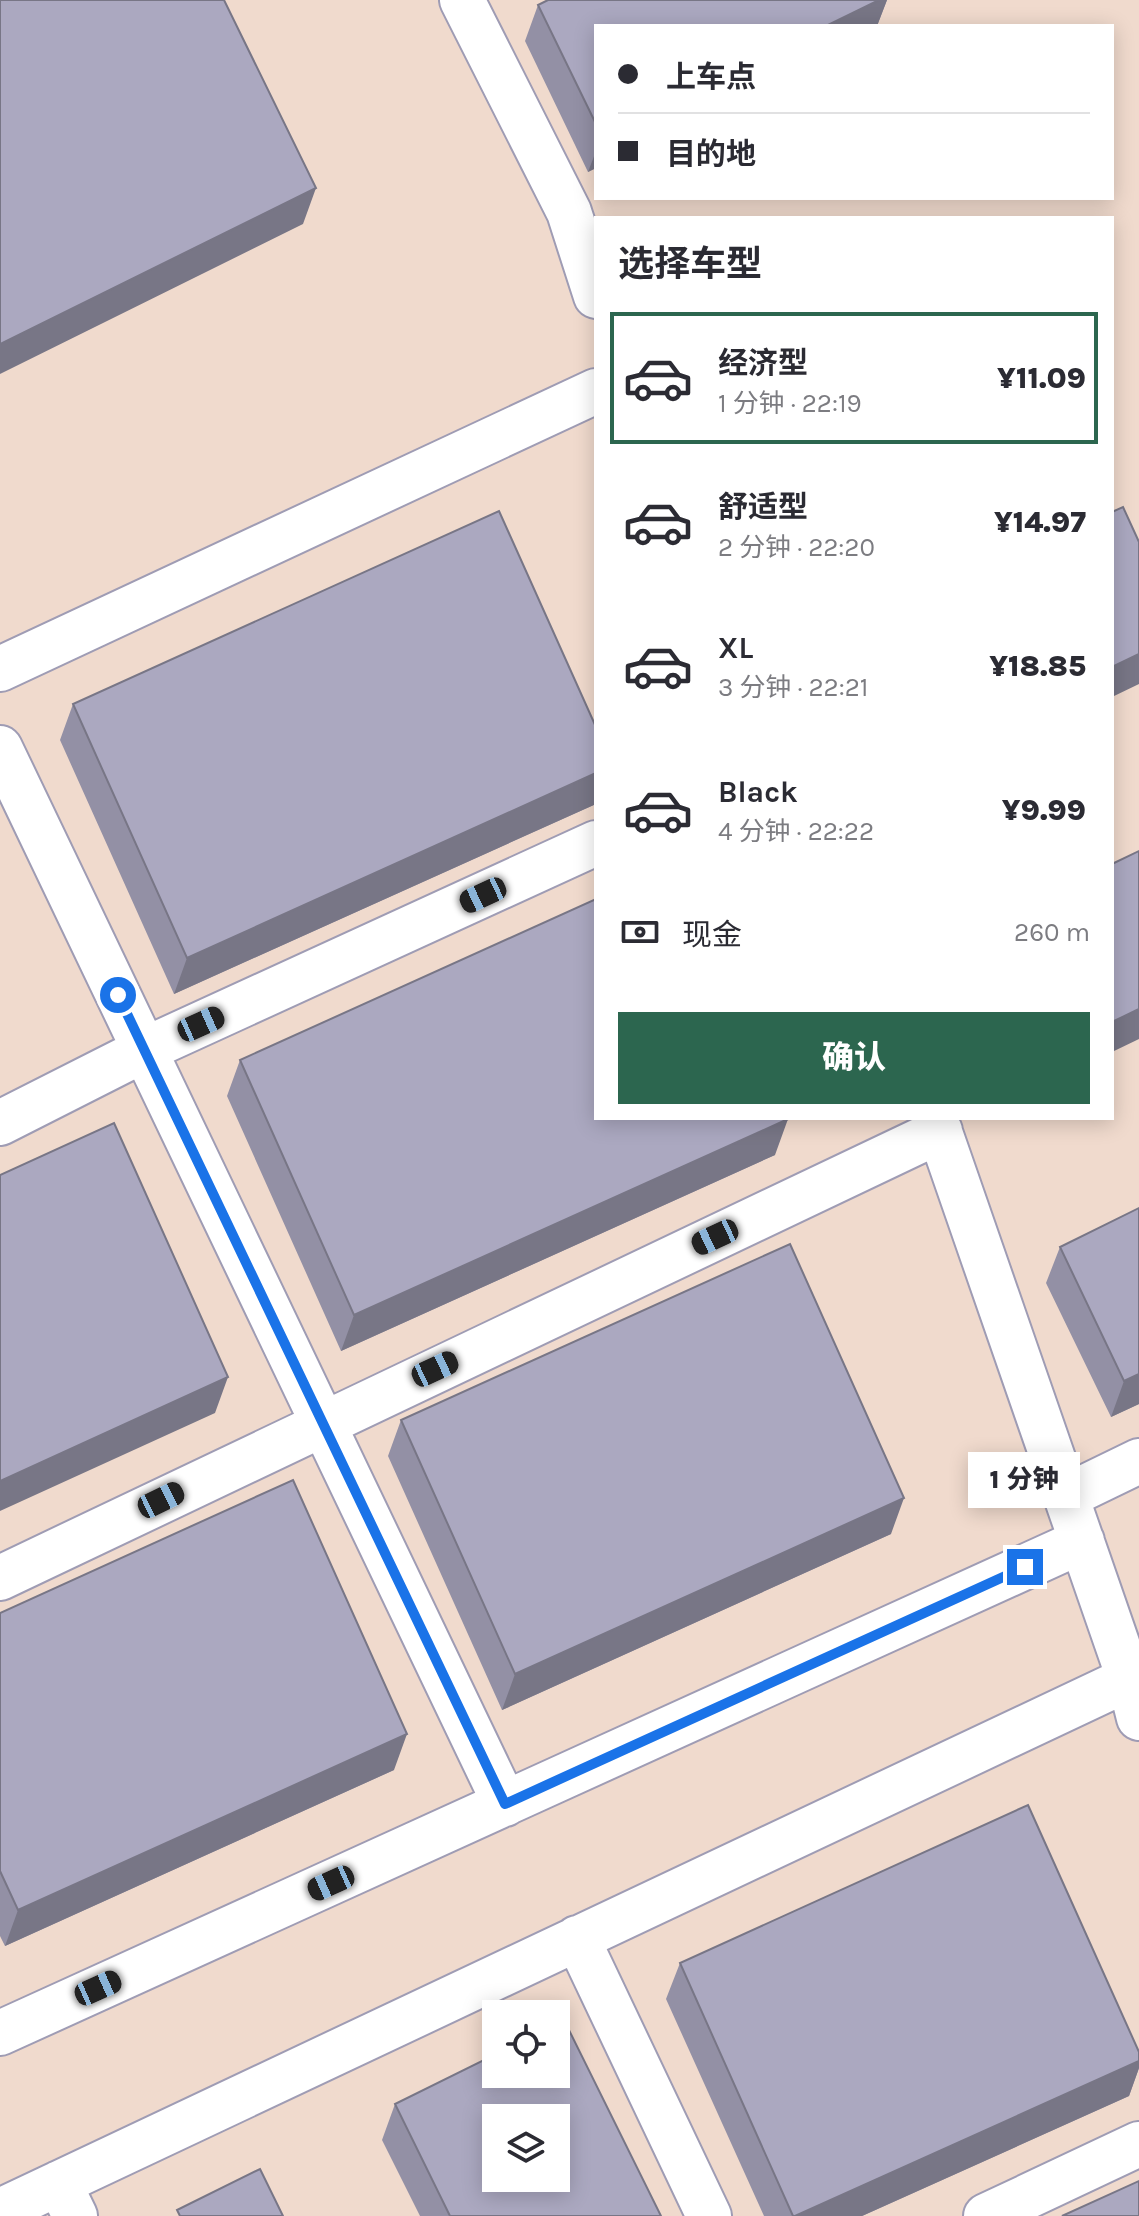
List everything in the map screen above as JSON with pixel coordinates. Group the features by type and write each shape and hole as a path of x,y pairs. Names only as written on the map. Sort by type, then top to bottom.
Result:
{"lane":[{"path":"462,0 569,212 594,290"},
{"path":"0,669 594,392"},
{"path":"0,748 505,1804"},
{"path":"0,1123 144,1050 594,844"},
{"path":"0,1578 937,1124 1136,1690 577,1938 67,2200 0,2211"},
{"path":"1067,1496 1139,1461"},
{"path":"4,2022 505,1804 1082,1541"},
{"path":"577,1938 709,2216"},
{"path":"986,2216 1139,2144"}],"shaded area":[{"path":"0,0 1139,0 1139,2216 0,2216"}],"building":[{"path":"0,0 224,0 316,188 0,344"},
{"path":"548,0 879,0 830,24 594,24 594,120 538,5"},
{"path":"1123,507 1139,542 1139,654 1114,666 1114,511"},
{"path":"499,511 594,723 594,774 187,958 73,704"},
{"path":"1139,851 1139,1009 1114,1021 1114,863"},
{"path":"594,900 594,1120 786,1120 354,1315 240,1060"},
{"path":"114,1123 228,1377 0,1481 0,1175"},
{"path":"1139,1208 1139,1374 1124,1381 1060,1247"},
{"path":"790,1244 904,1498 515,1674 401,1420"},
{"path":"293,1480 407,1734 18,1910 0,1871 0,1613"},
{"path":"1028,1805 1139,2052 1139,2061 793,2216 680,1963"},
{"path":"570,2032 661,2216 450,2216 395,2104 482,2061 482,2088 570,2088"},
{"path":"260,2169 283,2216 180,2216 177,2210"},
{"path":"1139,2181 1139,2216 1062,2216"}],"route":[{"path":"118,995 505,1804 1025,1567"}]}
